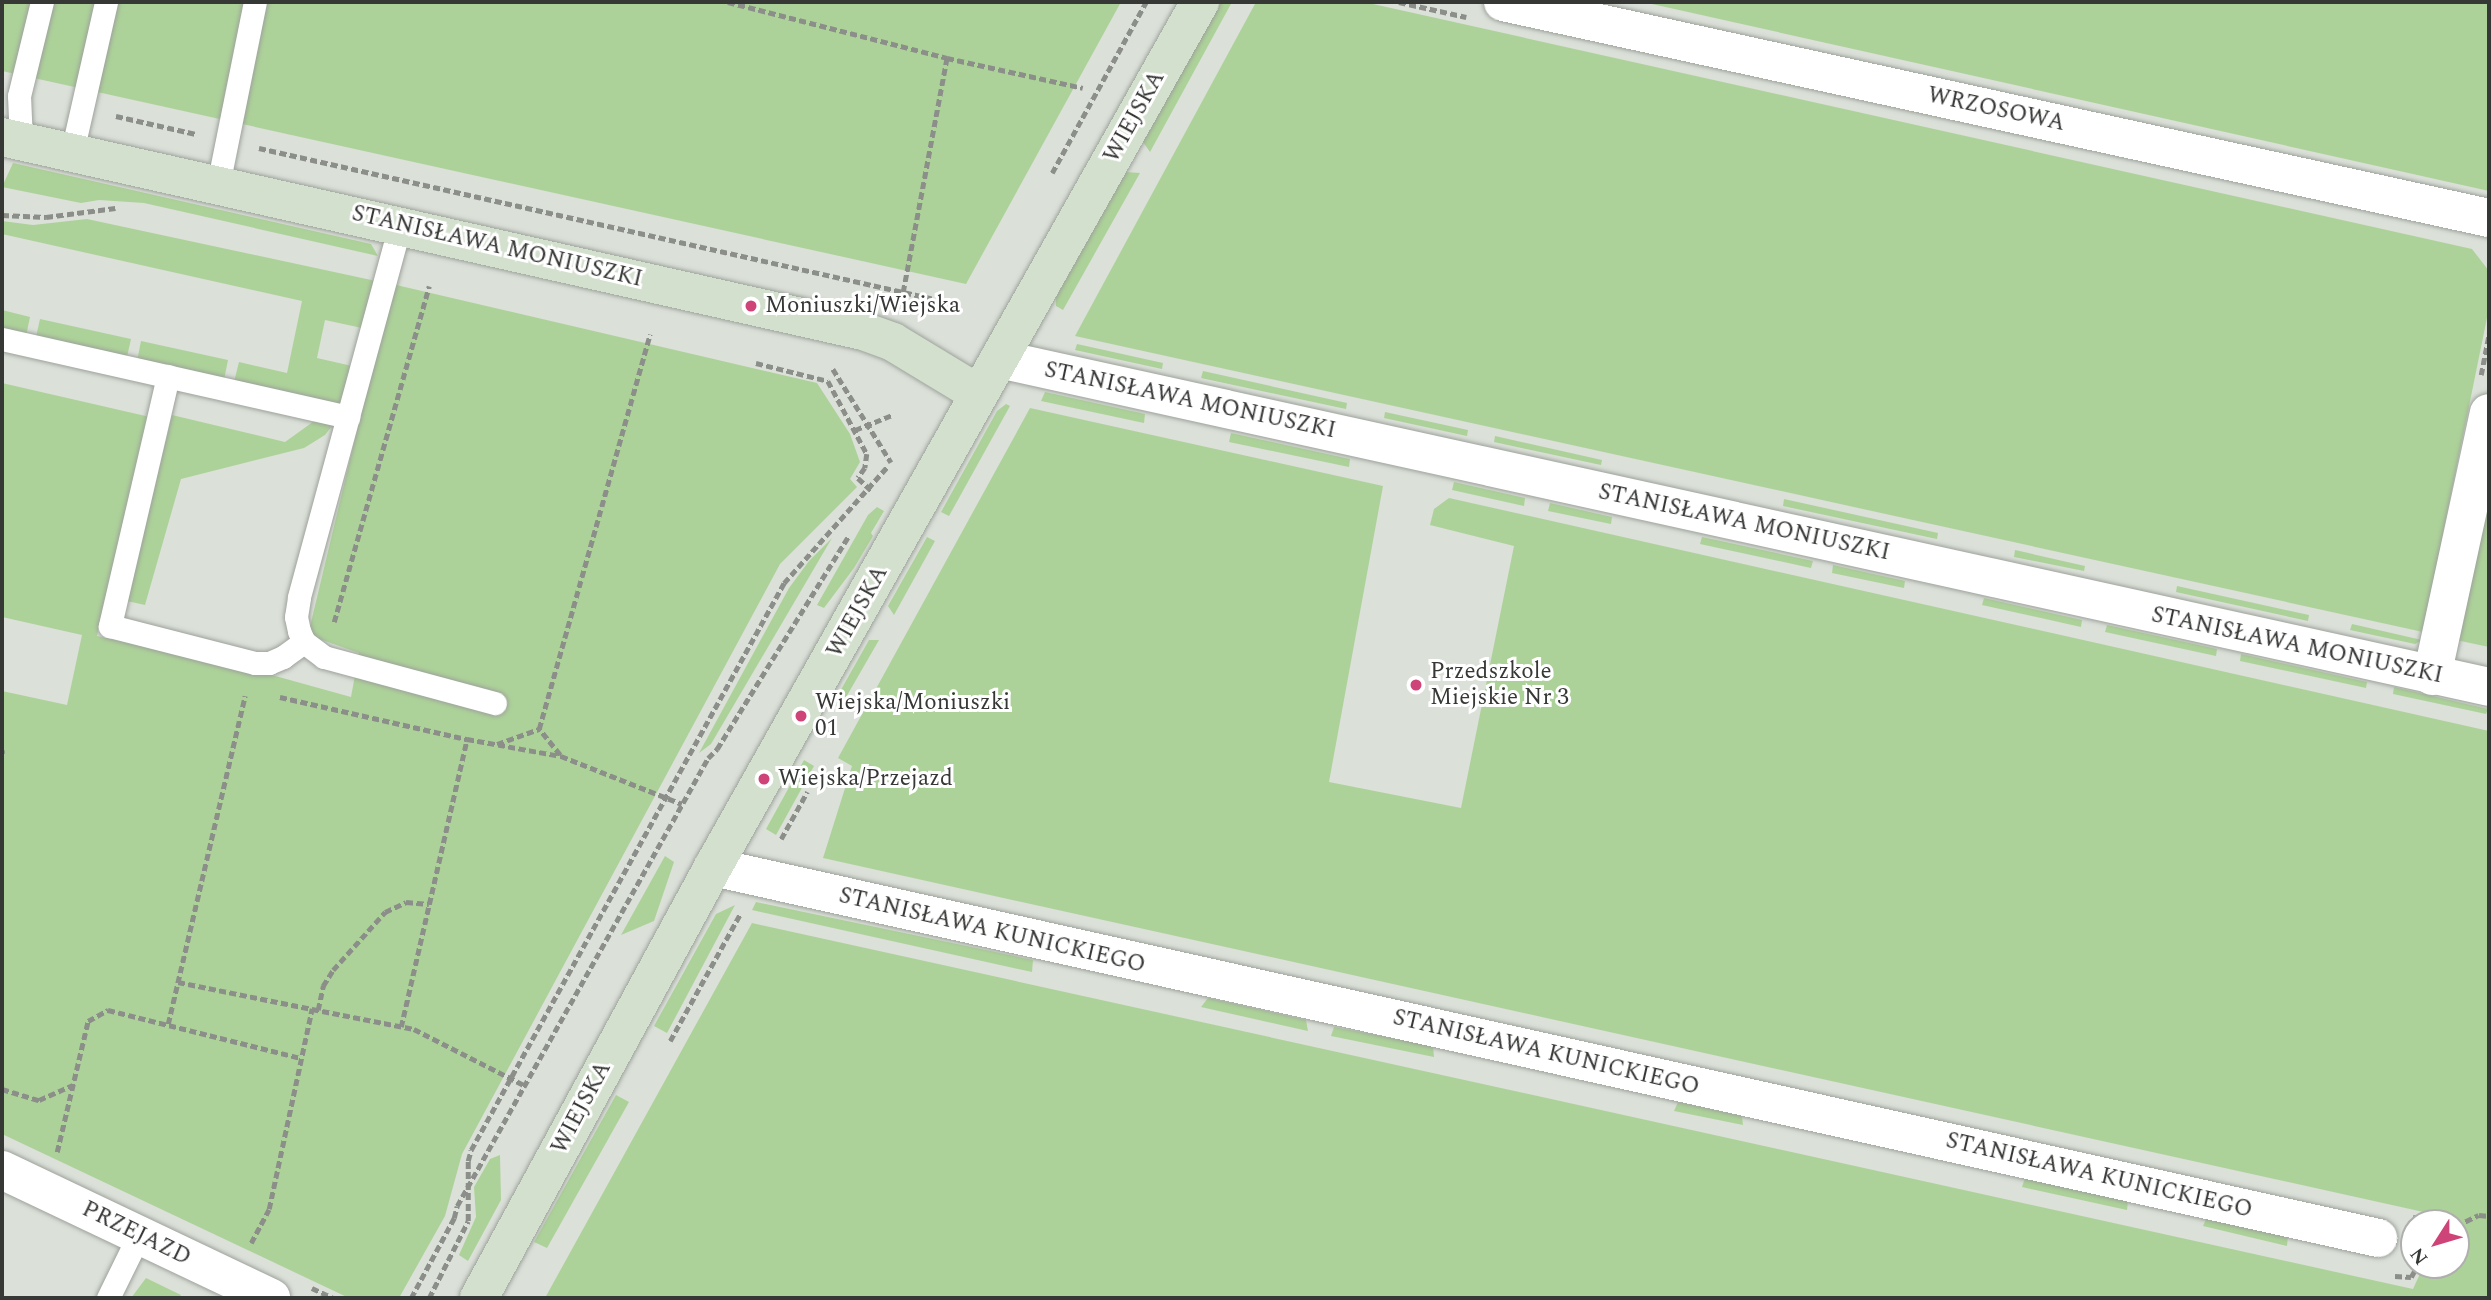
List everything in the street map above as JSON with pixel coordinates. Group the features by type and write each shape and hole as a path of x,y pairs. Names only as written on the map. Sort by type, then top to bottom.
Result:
{"street":[{"name":"WIEJSKA","path":"479,1298 713,867 1200,2"},
{"name":"WRZOSOWA","path":"1503,2 2489,218"},
{"name":"STANISŁAWA MONIUSZKI","path":"11,139 863,331 893,342 979,394"},
{"name":"STANISŁAWA MONIUSZKI","path":"999,359 2489,687"},
{"path":"2432,676 2484,400"},
{"name":"STANISŁAWA KUNICKIEGO","path":"713,867 2378,1238"},
{"name":"PRZEJAZD","path":"2,1170 271,1298"}],"lane":[{"path":"11,139 42,2"},
{"path":"72,152 106,2"},
{"path":"218,185 256,2"},
{"path":"400,225 296,617 304,642 324,657 495,703"},
{"path":"2,339 348,417"},
{"path":"168,376 110,626 255,663 269,663 284,657 304,642"},
{"path":"108,1298 139,1236"}],"path":[{"path":"728,2 947,58 1083,88"},
{"path":"1046,184 1146,2"},
{"path":"903,292 947,58"},
{"path":"82,109 957,304"},
{"path":"2,215 46,217 118,208"},
{"path":"324,657 429,286"},
{"path":"539,729 649,334"},
{"path":"2484,400 2489,334"},
{"path":"756,363 828,381 867,454 865,468 859,478 878,496"},
{"path":"429,1298 468,1221 467,1187 471,1150 784,583 801,560 870,489 891,462 837,372 825,363"},
{"path":"855,430 892,415"},
{"path":"411,1298 467,1187 708,758 717,750 856,526"},
{"path":"168,1024 247,689"},
{"path":"273,695 467,739 561,755 682,804"},
{"path":"495,744 539,729"},
{"path":"539,729 561,755"},
{"path":"401,1027 467,739"},
{"path":"774,850 813,781"},
{"path":"250,1244 269,1209 301,1058 323,986 333,970 385,912 406,902 429,904"},
{"path":"178,982 414,1029 526,1086"},
{"path":"54,1166 88,1021 108,1010 301,1058"},
{"path":"2,1089 39,1100 73,1085"},
{"path":"2470,1219 2479,1215 2489,1216"}],"green space":[{"path":"2,2 1121,2 966,284 2,71"},
{"path":"1221,2 1232,2 1150,152 1143,142"},
{"path":"1256,2 1364,2 2472,249 2489,271 2489,308 2423,632 1075,336"},
{"path":"1643,2 2489,2 2489,191"},
{"path":"13,163 371,244 378,256 144,203 99,200 81,203 2,187"},
{"path":"1126,172 1140,173 1063,310 1056,306 1056,297"},
{"path":"87,219 376,281 362,328 325,320 317,358 352,366 342,405 234,382 239,362 287,373 302,301 2,234 2,221 33,225"},
{"path":"392,284 817,383 850,434 860,462 850,479 857,487 780,564 462,1154 445,1216 399,1298 349,1298 2,1134 2,691 67,705 82,635 2,617 2,383 150,417 97,636 261,672 351,697 359,653 308,635"},
{"path":"2,310 30,317 26,336 2,330"},
{"path":"40,319 131,339 127,357 36,337"},
{"path":"141,341 228,360 224,380 137,361"},
{"path":"1077,344 1163,363 1162,369 1075,350"},
{"path":"1203,371 1347,403 1346,409 1201,378"},
{"path":"1045,392 1145,414 1144,423 1041,401"},
{"path":"1006,404 1010,406 949,516 941,512 997,411"},
{"path":"1030,408 1383,486 1329,782 1461,808 1514,546 1430,525 1434,509 1449,498 2489,731 2489,1298 545,1298 752,923 2413,1289 2418,1279 2470,1279 2470,1209 2410,1209 823,858 852,766 838,758"},
{"path":"1385,412 1468,430 1467,436 1384,418"},
{"path":"172,415 285,442 317,419 334,423 325,435 304,448 181,479 145,605 127,601"},
{"path":"1231,433 1350,459 1349,467 1229,442"},
{"path":"1495,436 1602,460 1601,465 1494,442"},
{"path":"1454,482 1525,498 1524,506 1452,490"},
{"path":"2489,482 2489,647 2456,640"},
{"path":"1784,499 1938,533 1937,539 1783,506"},
{"path":"1550,503 1612,517 1611,524 1548,511"},
{"path":"877,507 884,511 854,568 824,608 817,605 868,515"},
{"path":"927,537 935,541 894,615 888,606"},
{"path":"1702,537 1813,561 1811,568 1700,544"},
{"path":"832,538 711,744 699,753 789,588 809,561"},
{"path":"2015,550 2085,566 2084,571 2014,557"},
{"path":"1833,565 1905,581 1904,588 1832,573"},
{"path":"2177,586 2309,615 2308,621 2176,592"},
{"path":"1984,598 2082,620 2081,627 1982,605"},
{"path":"2352,624 2422,640 2415,644 2350,630"},
{"path":"2107,625 2217,649 2216,656 2105,632"},
{"path":"869,640 879,640 845,699 838,695"},
{"path":"2241,654 2367,682 2366,688 2240,661"},
{"path":"2394,687 2488,709 2486,714 2393,694"},
{"path":"804,760 814,766 776,835 766,829"},
{"path":"665,856 674,862 654,921 621,935"},
{"path":"756,902 1033,960 1032,972 752,910"},
{"path":"735,905 667,1033 654,1026 716,914"},
{"path":"1208,998 1306,1020 1308,1031 1201,1007"},
{"path":"1334,1027 1433,1046 1434,1057 1331,1036"},
{"path":"616,1095 629,1102 547,1248 534,1242"},
{"path":"1678,1102 1742,1116 1743,1125 1674,1111"},
{"path":"500,1155 501,1200 468,1261 459,1255 476,1217 474,1187 490,1159"},
{"path":"2025,1178 2128,1201 2127,1210 2022,1187"},
{"path":"2207,1217 2288,1235 2287,1246 2203,1226"},
{"path":"146,1278 181,1295 179,1298 131,1298"}],"place":[{"name":"Moniuszki/Wiejska","path":"751,306"},
{"name":"Przedszkole Miejskie Nr 3","path":"1416,685"},
{"name":"Wiejska/Moniuszki 01","path":"801,716"},
{"name":"Wiejska/Przejazd","path":"764,779"}]}
